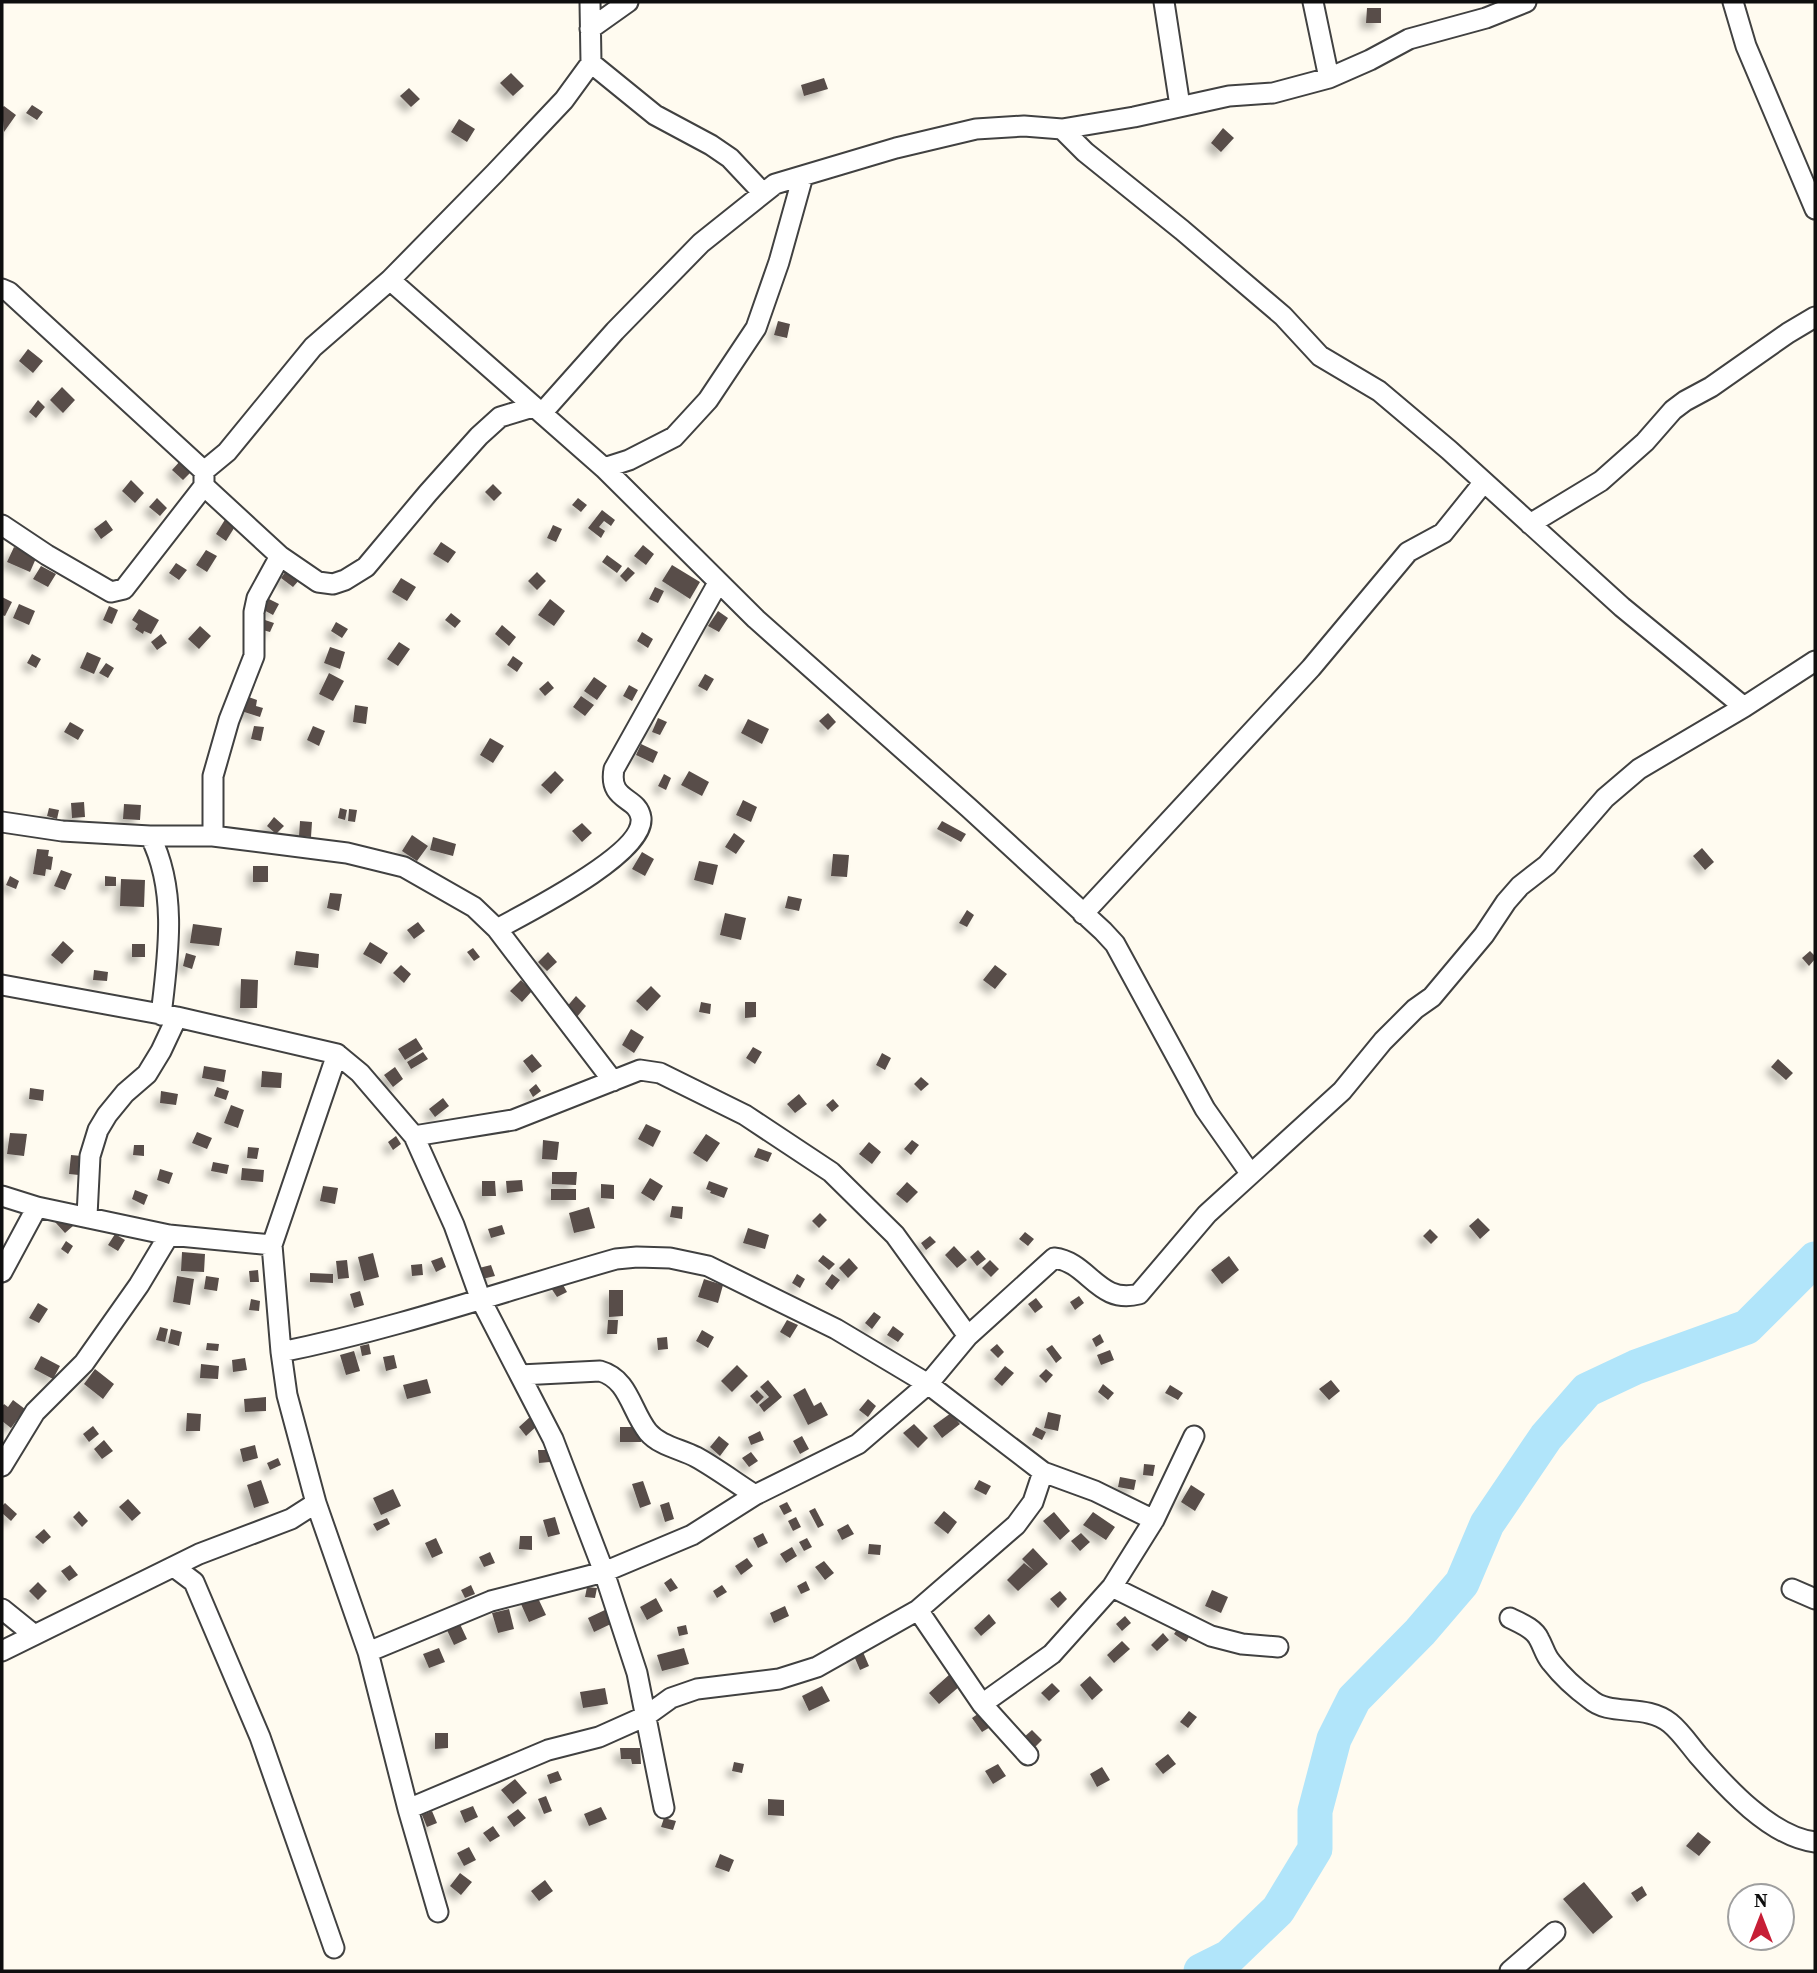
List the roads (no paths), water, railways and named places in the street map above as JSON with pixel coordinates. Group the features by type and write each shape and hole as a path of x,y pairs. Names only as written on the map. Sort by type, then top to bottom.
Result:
{"street":[{"path":"2,525 111,592 124,589 204,479 313,347 390,280 555,109 591,63 590,2"},
{"path":"590,29 628,2"},
{"path":"1164,2 1180,106"},
{"path":"1313,2 1329,78"},
{"path":"2,289 9,292 204,479 280,556 318,582 333,584 345,580 366,566 479,436 500,417 537,410 701,243 775,184 896,148 976,129 1024,126 1062,129 1134,117 1229,96 1273,93 1329,78 1409,39 1486,18 1507,5 1526,2"},
{"path":"1734,2 1746,46 1815,209"},
{"path":"591,63 655,115 730,158 762,192"},
{"path":"1062,129 1085,152 1283,316 1321,356 1379,391 1449,450 1622,607 1744,707"},
{"path":"604,468 629,460 674,437 715,389 756,328 779,262 803,176"},
{"path":"390,280 604,468 718,583 969,808 1115,944 1205,1109 1250,1173"},
{"path":"1530,524 1601,481 1645,442 1673,410 1685,401 1722,380 1815,317"},
{"path":"1083,914 1311,668 1408,552 1443,533 1484,482"},
{"path":"213,836 213,776 229,720 254,656 254,611 257,598 280,556"},
{"path":"497,929 588,878 613,858 639,830 639,811 616,792 612,782 614,769 718,583"},
{"path":"368,1652 491,1601 604,1572 692,1535 755,1495 858,1444 928,1384 968,1336 1054,1258 1068,1263 1111,1294 1127,1297 1139,1294 1207,1214 1342,1091 1383,1041 1415,1009 1432,997 1484,935 1506,902 1547,865 1605,798 1639,769 1815,661"},
{"path":"2,822 62,831 213,836 347,853 404,867 474,907 497,929 613,1081"},
{"path":"87,1216 90,1156 98,1130 125,1093 147,1074 161,1051 169,1016 165,884 161,857 150,836"},
{"path":"2,985 169,1016 337,1054 360,1073 414,1136 454,1225 481,1300 553,1439 604,1572 637,1673 664,1808"},
{"path":"337,1054 272,1245 281,1352 287,1395 316,1503 368,1652 408,1810 439,1912"},
{"path":"414,1136 513,1120 640,1070 660,1073 746,1115 831,1172 895,1235 968,1336"},
{"path":"2,1196 37,1207 169,1235 272,1245"},
{"path":"2,1272 37,1207"},
{"path":"3,1461 34,1412 84,1363 139,1285 169,1235"},
{"path":"281,1352 344,1339 616,1259 670,1258 708,1266 835,1329 928,1384 1043,1472 1095,1491 1154,1520"},
{"path":"520,1375 600,1371 611,1374 620,1382 650,1434 661,1442 695,1457 755,1495"},
{"path":"982,1704 1052,1654 1112,1587 1154,1520 1194,1436"},
{"path":"408,1810 548,1750 599,1737 646,1716 671,1698 697,1689 779,1679 817,1667 918,1610 1016,1525 1033,1502 1043,1472"},
{"path":"2,1651 199,1554 290,1519 316,1503"},
{"path":"194,1582 199,1554"},
{"path":"174,1567 194,1582 260,1737 334,1948"},
{"path":"1112,1587 1211,1636 1242,1644 1278,1647"},
{"path":"1793,1589 1815,1599"},
{"path":"2,1609 33,1634"},
{"path":"918,1610 982,1704 1028,1755"},
{"path":"1510,1618 1527,1626 1539,1637 1544,1653 1555,1668 1592,1702 1608,1707 1654,1713 1671,1723 1732,1794 1784,1832 1815,1842"},
{"path":"1510,1971 1555,1932"}],"waterway":[{"path":"1201,1971 1229,1957 1278,1910 1315,1849 1315,1811 1334,1739 1354,1699 1420,1632 1462,1583 1487,1524 1546,1437 1587,1390 1636,1367 1747,1327 1815,1259"}]}
